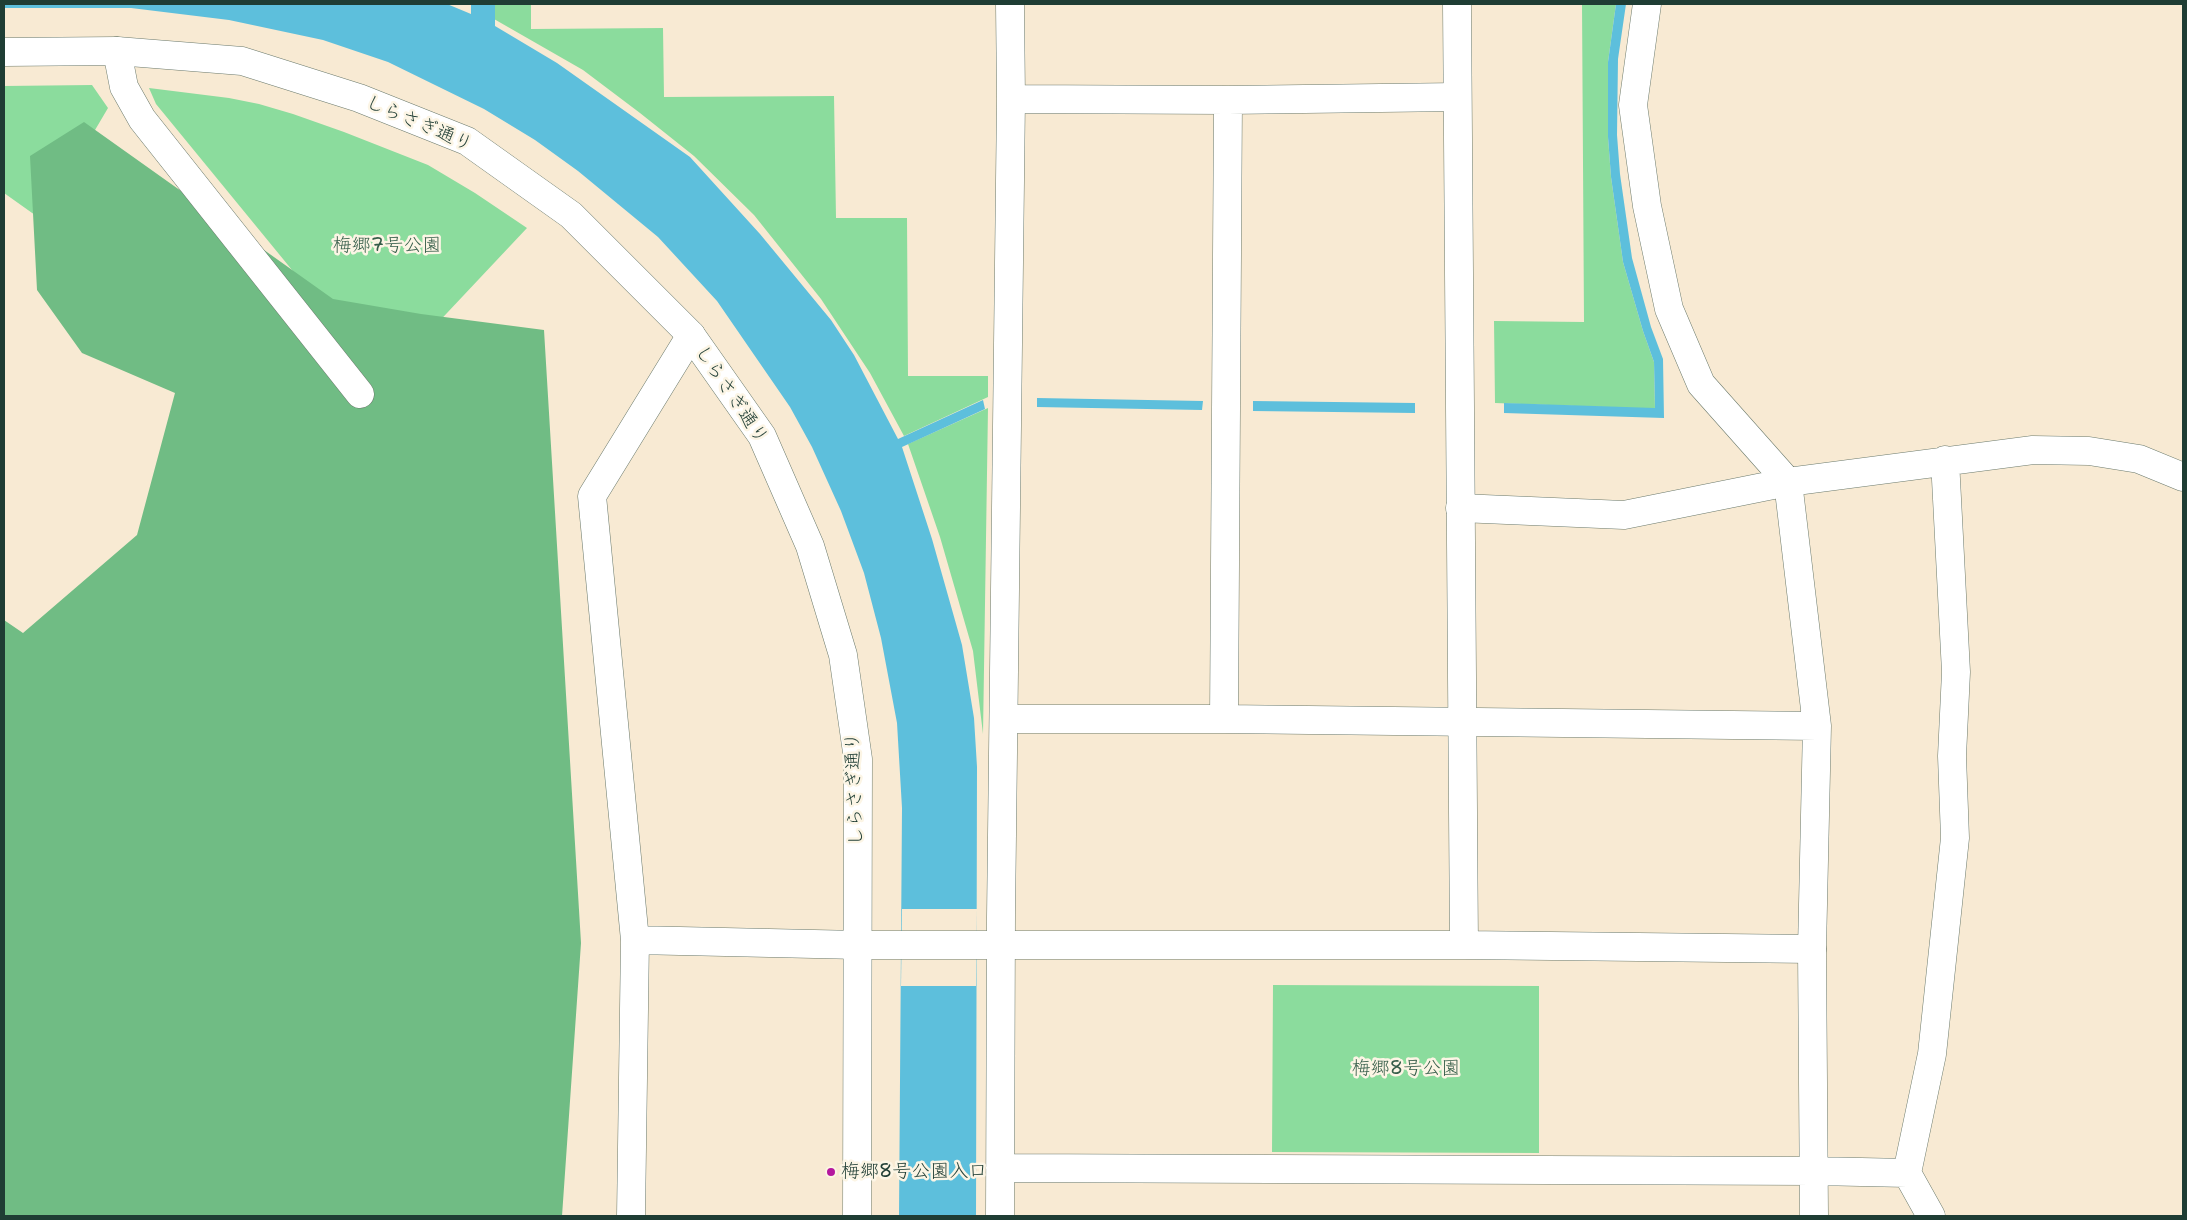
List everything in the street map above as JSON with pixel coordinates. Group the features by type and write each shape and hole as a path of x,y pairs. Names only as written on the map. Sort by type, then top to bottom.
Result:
{"street":[{"path":"1000,1216 1000,1168 989,946 1004,719 1011,99 1010,4"},
{"path":"1457,4 1464,945"},
{"path":"1647,4 1633,105 1647,206 1670,310 1701,384 1788,482 1817,726 1812,949 1814,1216"},
{"path":"117,51 124,87 142,119 360,394"},
{"name":"しらさぎ通り","path":"4,52 117,51 242,61 359,98 467,141 571,215 692,335 762,436 810,546 843,654 858,759 857,1216"},
{"path":"1011,99 1228,100 1457,97"},
{"path":"1224,719 1228,100"},
{"path":"631,1216 635,940 592,496 692,335"},
{"path":"1460,508 1624,515 1788,482 2033,450 2088,451 2139,459 2183,477"},
{"path":"1931,1216 1907,1173 1932,1054 1955,838 1952,756 1956,672 1945,460"},
{"path":"1004,719 1461,721 1817,726"},
{"path":"635,940 989,946 1464,945 1812,949"},
{"path":"1000,1168 1907,1173"}],"green space":[{"path":"495,4 531,4 531,29 663,28 664,97 834,96 836,218 907,218 908,376 988,376 988,397 904,436 870,373 821,299 754,215 694,156 583,70 494,19"},
{"path":"1582,4 1616,4 1608,62 1608,137 1611,177 1623,262 1654,362 1655,409 1495,403 1494,321 1584,322"},
{"path":"92,85 108,108 42,220 4,193 4,86"},
{"name":"梅郷7号公園","path":"149,88 229,98 259,104 344,132 428,165 475,193 527,228 383,381 156,104"},
{"path":"84,122 333,299 421,314 544,330 581,943 562,1216 4,1216 4,620 23,633 137,535 175,393 82,353 37,290 30,156"},
{"path":"988,408 983,734 973,651 940,537 908,444"},
{"name":"梅郷8号公園","path":"1273,985 1539,986 1539,1153 1272,1152"}],"water":[{"path":"4,4 447,4 471,14 471,4 495,4 495,26 557,63 690,157 760,234 831,320 854,355 898,439 983,400 985,409 902,447 932,539 962,645 974,718 977,767 976,1216 899,1216 902,808 897,723 881,638 864,573 841,511 812,447 790,407 717,301 658,237 578,171 535,140 484,109 388,62 323,40 229,20 131,8 4,8"},
{"path":"1616,4 1626,4 1618,59 1617,135 1620,174 1632,258 1651,327 1663,359 1664,418 1504,413 1504,403 1655,408 1654,362 1623,262 1611,177 1608,137 1608,62"},
{"path":"1037,398 1203,401 1202,410 1037,407"},
{"path":"1253,401 1415,403 1415,413 1253,411"}],"pier":[{"path":"902,909 977,909 976,986 901,986"}],"place":[{"name":"梅郷8号公園入口","path":"831,1172"}]}
